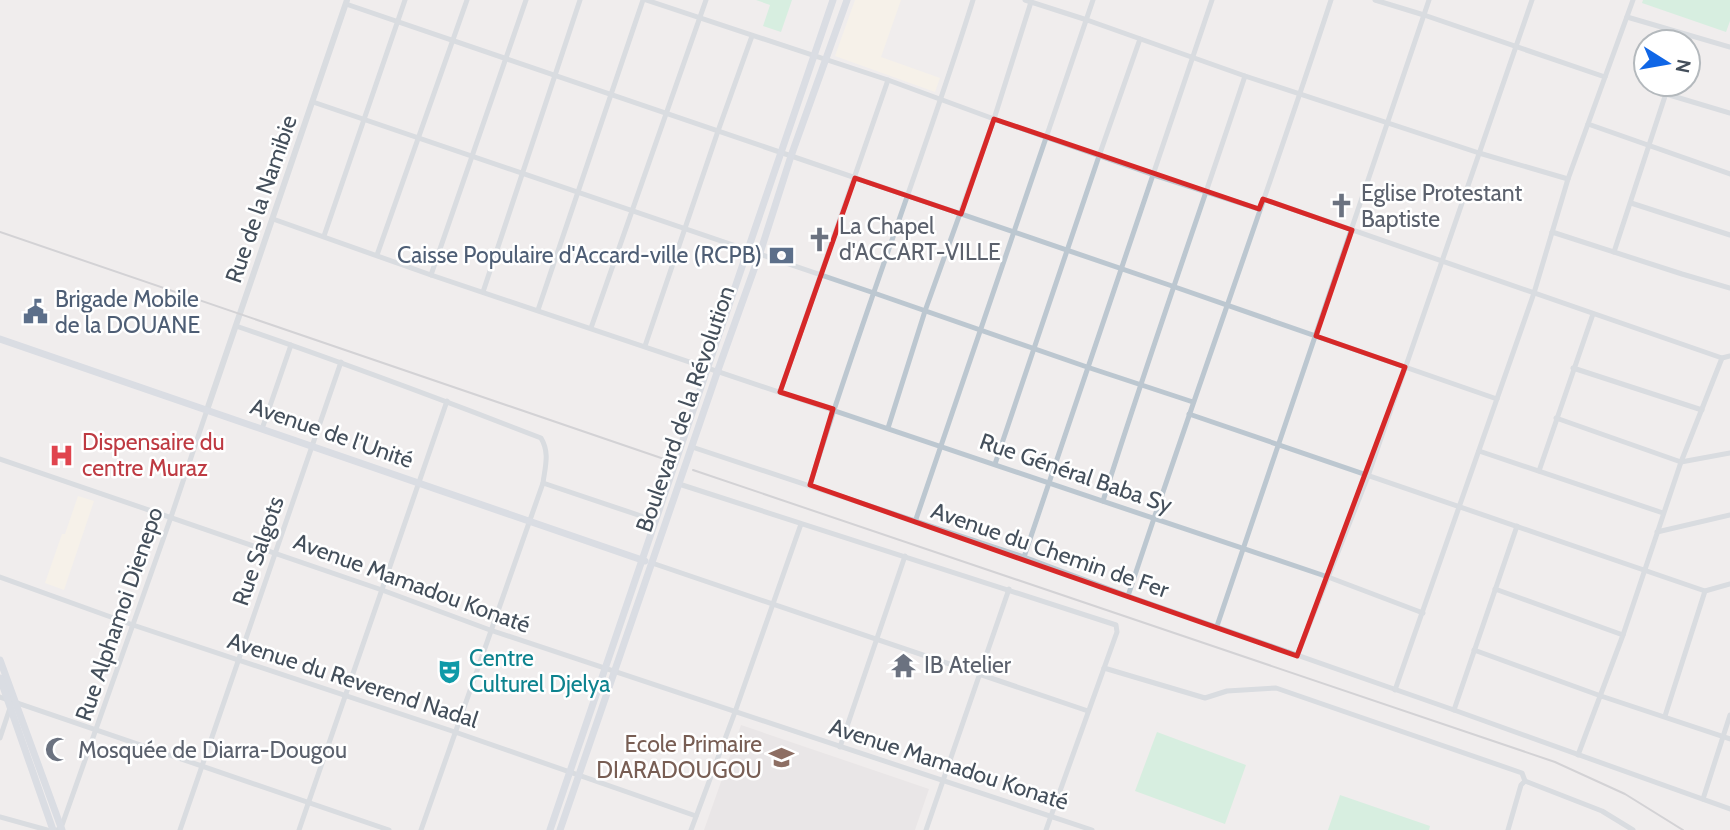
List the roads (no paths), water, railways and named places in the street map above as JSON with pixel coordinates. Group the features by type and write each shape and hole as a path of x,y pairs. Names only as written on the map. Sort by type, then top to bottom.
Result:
{"main road":[{"name":"Boulevard de la Révolution","path":"610,670 643,560 833,0"},
{"name":"Boulevard de la Révolution","path":"550,830 574,774 610,670 652,563 847,0"},
{"name":"Avenue de l'Unité","path":"0,339 652,563"},
{"path":"0,660 10,701"},
{"path":"0,678 58,830"},
{"name":"Boulevard de la Révolution","path":"560,830 574,774"}],"street":[{"path":"324,236 405,0"},
{"path":"377,255 467,0"},
{"path":"431,275 526,0"},
{"path":"483,292 580,0"},
{"path":"538,310 645,0 888,80 994,120 1259,209"},
{"path":"592,328 706,0"},
{"path":"810,485 833,409 941,101 973,0"},
{"path":"915,522 1093,0"},
{"path":"1024,557 1212,0"},
{"path":"1128,596 1331,0"},
{"path":"1375,0 1605,77"},
{"path":"1217,626 1429,0"},
{"path":"1297,656 1368,476 1532,0"},
{"path":"1395,690 1534,293 1568,179 1633,0"},
{"path":"888,428 925,311 994,120 1028,1 1245,76 1479,153 1568,179"},
{"path":"346,2 453,42 1497,398"},
{"name":"Rue de la Namibie","path":"207,410 346,2"},
{"path":"1628,17 1664,28"},
{"path":"645,346 752,36"},
{"path":"995,464 1140,39"},
{"path":"1702,39 1730,47"},
{"path":"1103,501 1245,76"},
{"path":"780,393 888,80"},
{"path":"1614,252 1665,98"},
{"path":"1679,98 1730,113"},
{"path":"313,102 1193,402"},
{"path":"1588,124 1730,174"},
{"path":"1263,199 1722,358 1730,356"},
{"path":"1631,203 1730,235"},
{"name":"Rue Général Baba Sy","path":"273,219 431,275 1328,576 1423,613"},
{"path":"1552,232 1730,288"},
{"path":"1539,471 1593,314"},
{"path":"236,326 447,401 541,438 546,446 542,483 530,522 421,830"},
{"path":"262,429 291,345"},
{"path":"1578,755 1623,635 1681,462 1722,358"},
{"name":"Rue Salgots","path":"180,830 341,362"},
{"path":"1573,368 1702,410"},
{"path":"299,830 447,401"},
{"name":"Rue Alphamoi Dienepo","path":"58,830 97,730 207,410"},
{"path":"1189,414 1705,591 1730,583"},
{"path":"1556,418 1681,462 1730,453"},
{"name":"Avenue du Chemin de Fer","path":"692,447 1024,557 1730,809"},
{"path":"1479,451 1663,513"},
{"name":"Avenue Mamadou Konaté","path":"0,459 382,590 490,630 1092,830"},
{"path":"542,483 656,521"},
{"path":"679,484 1117,626 1046,830"},
{"path":"1657,532 1730,515"},
{"path":"691,830 801,524"},
{"path":"1454,710 1517,526"},
{"path":"841,747 905,556"},
{"path":"652,563 1088,711"},
{"name":"Avenue du Reverend Nadal","path":"0,577 133,625 346,695 696,816"},
{"path":"926,830 1009,589"},
{"path":"1495,590 1623,635"},
{"path":"1665,716 1705,591"},
{"path":"1474,650 1727,738"},
{"path":"1104,668 1205,698 1227,691 1276,688 1522,773 1525,780 1602,811 1622,827 1633,830"},
{"path":"0,738 10,701 389,830"},
{"path":"1703,799 1727,738 1730,715"},
{"path":"1508,830 1521,785 1525,780"},
{"path":"0,817 47,830"}],"railway":[{"path":"0,232 667,460"},
{"path":"693,470 1555,762 1625,794 1683,830"}],"place":[{"name":"Eglise Protestant Baptiste","path":"1341,206"},
{"name":"La Chapel d'ACCART-VILLE","path":"819,239"},
{"name":"Caisse Populaire d'Accard-ville (RCPB)","path":"782,255"},
{"name":"Brigade Mobile de la DOUANE","path":"35,312"},
{"name":"Dispensaire du centre Muraz","path":"62,455"},
{"name":"IB Atelier","path":"904,665"},
{"name":"Centre Culturel Djelya","path":"449,671"},
{"name":"Mosquée de Diarra-Dougou","path":"58,750"},
{"name":"Ecole Primaire DIARADOUGOU","path":"782,757"}]}
